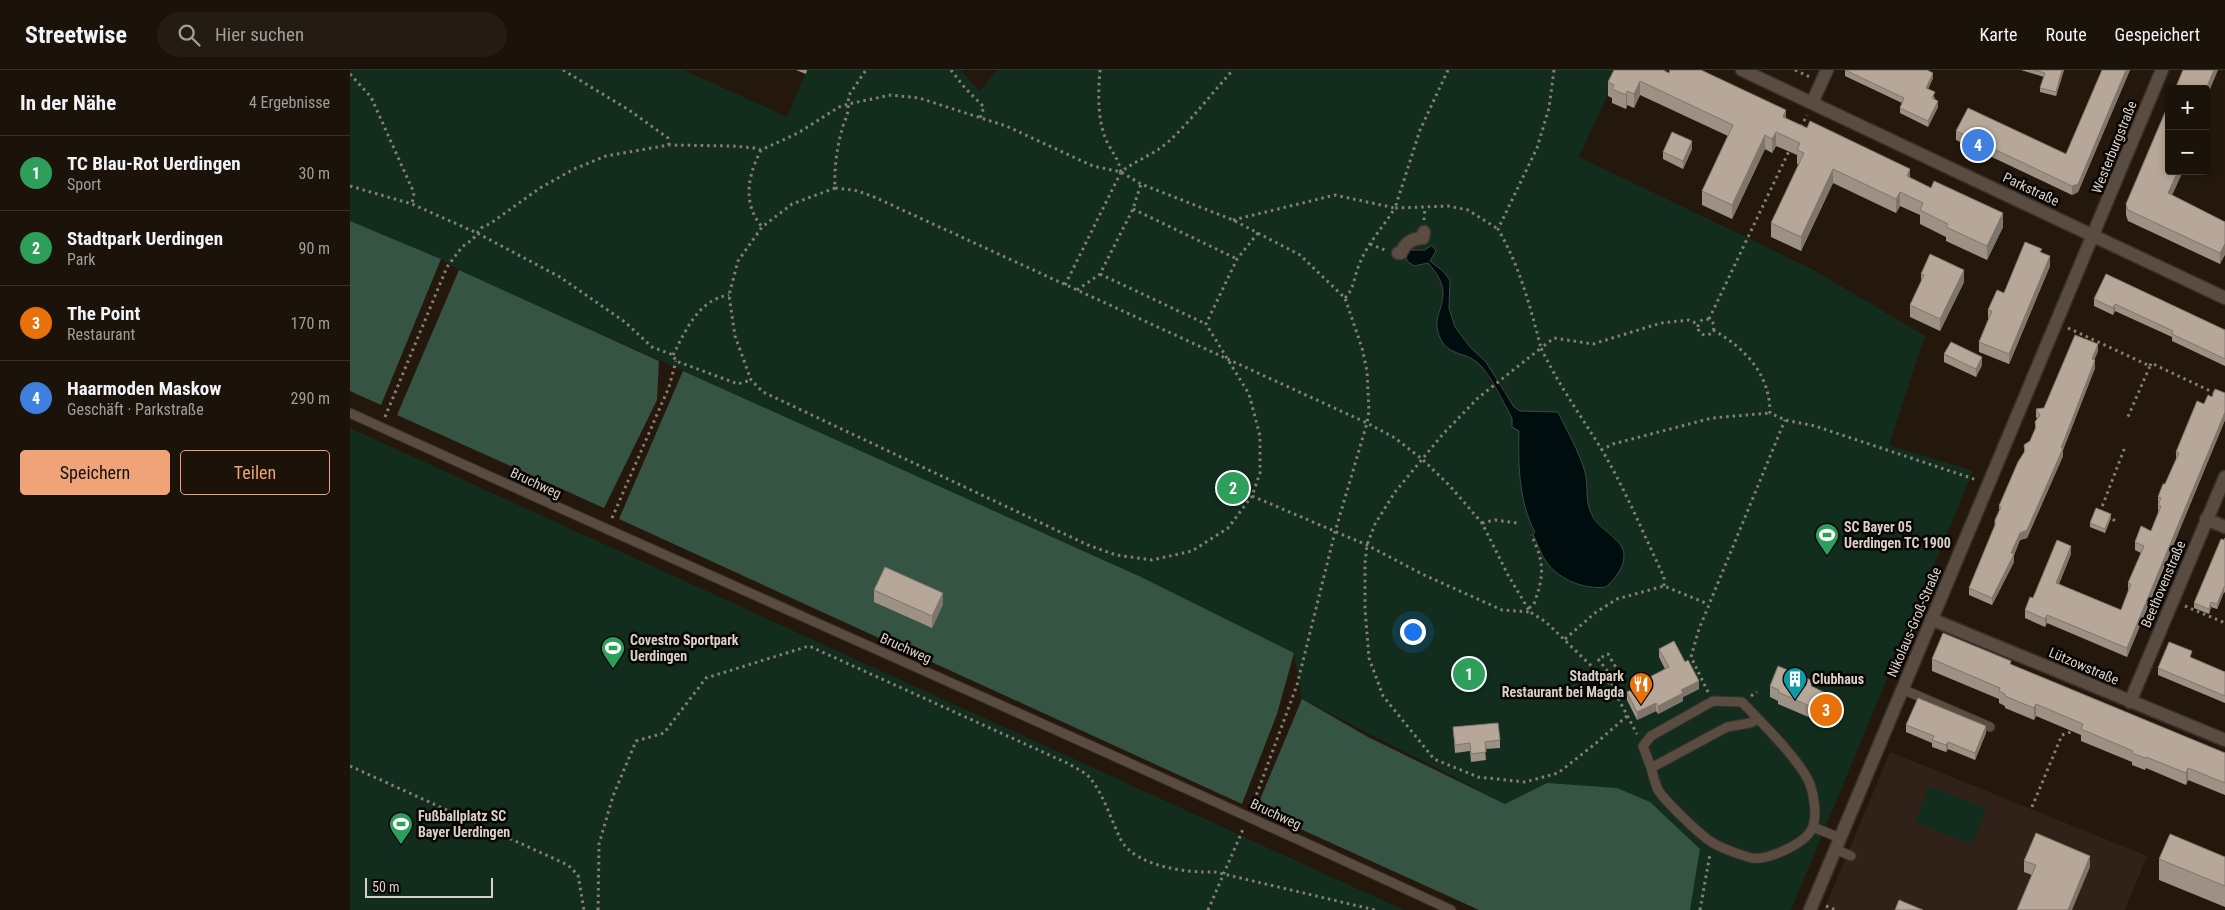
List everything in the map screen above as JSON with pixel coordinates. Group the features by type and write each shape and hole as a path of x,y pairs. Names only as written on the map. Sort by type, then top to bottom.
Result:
{"street":[{"name":"Parkstraße","path":"1742,70 2225,298"},
{"path":"1812,103 1827,70"},
{"name":"Westerburgstraße","path":"2094,235 2162,70"},
{"path":"1395,253 1401,253 1404,246 1410,241 1423,238 1424,232"},
{"name":"Nikolaus-Groß-Straße","path":"1810,910 1987,484 2094,235"},
{"name":"Beethovenstraße","path":"2130,702 2225,477"},
{"path":"2206,519 2225,527"},
{"name":"Lützowstraße","path":"1931,619 2225,740"}],"lane":[{"name":"Bruchweg","path":"350,413 607,530 1248,816 1450,910"},
{"path":"1902,689 1990,727"},
{"path":"1713,701 1742,702 1793,759 1810,785 1814,809 1813,827 1802,839 1770,857 1752,858 1713,843 1692,826 1659,790 1643,746 1651,736 1713,701"},
{"path":"1651,768 1726,726 1750,723 1758,718"},
{"path":"1813,827 1838,844 1851,856"}],"path":[{"path":"563,70 629,110 668,138 669,145"},
{"path":"835,188 834,169 843,126 849,113 849,95 866,70"},
{"path":"951,70 965,88 984,106 980,118"},
{"path":"1100,70 1100,114 1107,143 1118,159 1121,172"},
{"path":"1065,285 1121,172 1130,164 1149,157 1168,142 1233,70"},
{"path":"1233,220 1335,195 1395,208 1420,130 1448,70"},
{"path":"1554,70 1548,108 1537,148 1498,229 1512,254 1523,282 1541,348 1570,403 1602,450 1622,488 1664,578 1664,586"},
{"path":"350,74 371,97 414,193 412,204"},
{"path":"762,227 751,208 748,187 752,167 761,150 798,133 848,104 891,95 919,98 1006,126 1093,166 1121,172 1141,184 1233,220 1300,255 1345,298 1362,348 1367,371 1369,411 1367,423 1335,532 1297,686 1274,751 1208,910"},
{"path":"1799,130 1812,103"},
{"path":"381,427 447,267 462,247 481,228 540,188 574,169 606,156 669,145 732,146 761,150"},
{"path":"1709,319 1790,148"},
{"path":"1076,290 1100,274 1133,209 1141,184"},
{"path":"350,186 412,204 477,233 560,277 625,322 652,347 673,355 676,361 669,387 607,530"},
{"path":"1100,274 1206,324 1226,360 1248,394 1260,436 1260,473 1252,496 1228,528 1192,551 1152,560 1116,555 1088,545 763,392 751,380 735,336 729,295 738,261 762,227 792,204 835,188 854,190 872,196 1226,360 1367,423 1395,438 1422,459 1449,485 1482,523 1508,575 1530,610 1546,622 1611,685 1643,746"},
{"path":"1133,209 1237,259"},
{"path":"1206,324 1237,259 1258,232"},
{"path":"1370,244 1395,253"},
{"path":"673,355 698,311 719,297 729,295"},
{"path":"1698,324 1701,320 1709,319"},
{"path":"1698,324 1700,332 1709,334 1713,330 1713,323 1709,319"},
{"path":"1627,716 1558,773 1525,782 1478,777 1434,760 1383,696 1369,658 1365,609 1367,545 1385,508 1422,459 1478,398 1554,338 1593,344 1660,323 1689,320 1698,324"},
{"path":"2056,323 2096,340 2099,344 2150,366 2151,364 2225,398"},
{"path":"1713,330 1737,345 1754,363 1762,378 1770,403 1770,413"},
{"path":"676,361 738,384 751,380"},
{"path":"2127,419 2150,366"},
{"path":"1602,450 1613,444 1712,418 1770,413 1785,420 1815,426 1987,484"},
{"path":"1713,701 1691,657 1708,604 1785,420"},
{"path":"2115,521 2112,517 2099,511 2125,448"},
{"path":"1252,496 1367,545 1422,574 1502,610 1530,610"},
{"path":"1482,523 1495,520 1517,523"},
{"path":"1530,610 1534,604 1542,575 1542,562 1531,535"},
{"path":"1564,639 1595,613 1617,599 1664,586 1708,604"},
{"path":"2172,601 2225,622"},
{"path":"598,910 599,844 613,796 636,742 664,733 706,678 810,646 1059,759 1090,777 1122,842 1135,856 1157,864 1195,873 1215,872 1375,910"},
{"path":"1611,685 1616,682 1622,678 1608,654 1598,659 1616,682"},
{"path":"2032,807 2062,736 2071,732 2078,724"},
{"path":"350,766 568,865 578,875 584,910"},
{"path":"1700,910 1713,843"}],"shaded area":[{"path":"1432,245 1436,251 1430,261 1443,271 1450,280 1449,308 1455,327 1470,347 1486,362 1514,407 1520,411 1558,412 1585,472 1590,511 1596,522 1616,540 1623,550 1624,560 1621,569 1606,587 1590,587 1566,579 1552,569 1543,556 1533,534 1535,532 1523,496 1519,470 1519,431 1512,427 1512,418 1483,368 1474,360 1449,349 1442,342 1437,321 1443,289 1436,273 1428,263 1414,266 1407,261 1406,255 1410,250 1425,250"},
{"path":"1890,752 2147,856 2125,910 1824,910"}],"green space":[{"path":"350,70 684,70 787,117 807,70 961,70 979,91 998,70 1619,70 1579,157 1812,269 1925,336 1889,445 1973,471 1791,910 1690,910 1700,849 1547,783 1506,804 1302,699 1294,653 1141,577 459,270 441,259 350,221","holes":["1430,247 1435,249 1430,261 1443,271 1450,280 1449,308 1455,327 1501,384 1514,407 1520,411 1558,412 1585,474 1586,500 1592,514 1599,526 1614,536 1596,589 1566,579 1533,534 1535,533 1526,509 1521,484 1519,431 1512,427 1512,418 1481,366 1471,358 1454,352 1439,333 1437,319 1443,288 1438,278 1428,263 1410,265 1417,248 1422,250"]},
{"path":"350,221 441,259 381,405 350,391"},
{"path":"459,270 659,361 657,400 604,508 397,415"},
{"path":"683,371 1141,577 1294,653 1277,714 1242,804 619,519"},
{"name":"Covestro Sportpark Uerdingen","path":"350,428 1404,910 350,910"},
{"path":"1302,699 1368,737 1505,804 1547,783 1617,788 1650,802 1700,849 1690,910 1479,910 1256,809"},
{"path":"1929,786 1986,809 1972,845 1915,822"}],"building":[{"path":"1614,70 1663,70 1669,73 1670,70 1701,70 1786,110 1783,117 1807,128 1810,121 1910,169 1907,176 1931,188 1934,181 2003,213 1987,246 1946,227 1948,224 1920,210 1923,203 1900,192 1896,199 1833,169 1801,237 1771,223 1804,153 1797,150 1800,143 1776,132 1772,139 1765,135 1732,205 1702,191 1733,125 1640,81 1634,94 1627,91 1626,95 1612,89 1614,85 1608,82"},
{"path":"1845,70 1927,70 1933,73 1926,88 1935,92 1932,98 1938,101 1928,121 1900,108 1904,98"},
{"path":"2034,70 2062,70 2056,92 2040,88 2045,73"},
{"path":"2102,70 2126,70 2078,184 2072,186 1956,131 1968,108 2066,154"},
{"path":"2183,70 2214,70 2208,85 2177,85"},
{"path":"2165,112 2165,175 2176,175 2168,193 2225,222 2225,244 2220,253 2128,210 2126,204"},
{"path":"1672,132 1692,141 1683,161 1663,152"},
{"path":"2025,242 2042,249 2040,252 2050,256 2009,354 1979,342 1992,311 1988,310 1997,290 2004,293"},
{"path":"1930,254 1964,270 1940,319 1910,305 1924,275 1921,274"},
{"path":"2106,274 2225,330 2225,359 2172,334 2173,331 2115,304 2113,308 2094,299"},
{"path":"2075,335 2098,344 2092,359 2095,360 2061,448 2063,448 2027,530 2020,533 2011,553 2014,554 1992,598 1969,588 1995,525 1995,520 2001,507 1999,506 2018,462 2025,451 2024,445 2030,441 2036,427 2035,422 2040,415 2036,409 2044,408"},
{"path":"1951,342 1982,357 1976,369 1944,354"},
{"path":"2215,389 2225,393 2225,412 2127,648 2047,615 2045,619 2025,610 2030,597 2033,598 2057,540 2071,546 2056,583 2121,610 2131,584 2128,583 2144,546 2135,542 2141,526 2151,531 2161,506 2158,505 2161,498 2158,497 2179,453 2176,452 2197,401 2204,404 2208,395 2212,397"},
{"path":"2096,508 2111,514 2105,529 2090,523"},
{"path":"2225,538 2225,587 2217,604 2211,602 2209,609 2194,603 2221,539 2224,540"},
{"path":"885,567 943,593 932,616 874,590"},
{"path":"1943,633 2011,661 2010,664 2225,753 2225,783 2188,768 2186,773 2132,753 2133,751 2081,729 2083,724 2036,704 2034,708 2005,696 2005,694 1999,691 2000,688 1932,659"},
{"path":"1674,641 1685,662 1688,660 1699,681 1681,690 1683,693 1658,706 1656,703 1637,712 1627,692 1645,683 1644,680 1669,667 1659,649"},
{"path":"2169,642 2192,651 2190,657 2225,672 2225,696 2158,668"},
{"path":"1778,666 1813,681 1811,686 1832,696 1825,713 1778,692 1779,690 1770,686"},
{"path":"1918,698 1986,726 1975,753 1948,742 1946,745 1932,740 1934,736 1906,725"},
{"path":"1498,723 1500,740 1485,742 1486,752 1471,754 1470,743 1455,745 1453,727"},
{"path":"2036,833 2090,856 2068,910 2017,910 2036,865 2024,861"},
{"path":"2170,834 2225,857 2225,886 2159,859"},
{"path":"1899,900 1923,910 1895,910"}],"place":[{"name":"Haarmoden Maskow","path":"1978,145"},
{"name":"Stadtpark Uerdingen","path":"1233,488"},
{"name":"SC Bayer 05 Uerdingen TC 1900","path":"1827,556"},
{"name":"Covestro Sportpark Uerdingen","path":"613,669"},
{"name":"TC Blau-Rot Uerdingen","path":"1469,674"},
{"name":"Clubhaus","path":"1795,700"},
{"name":"Stadtpark Restaurant bei Magda","path":"1641,705"},
{"name":"The Point","path":"1826,710"},
{"name":"Fußballplatz SC Bayer Uerdingen","path":"401,845"}]}
